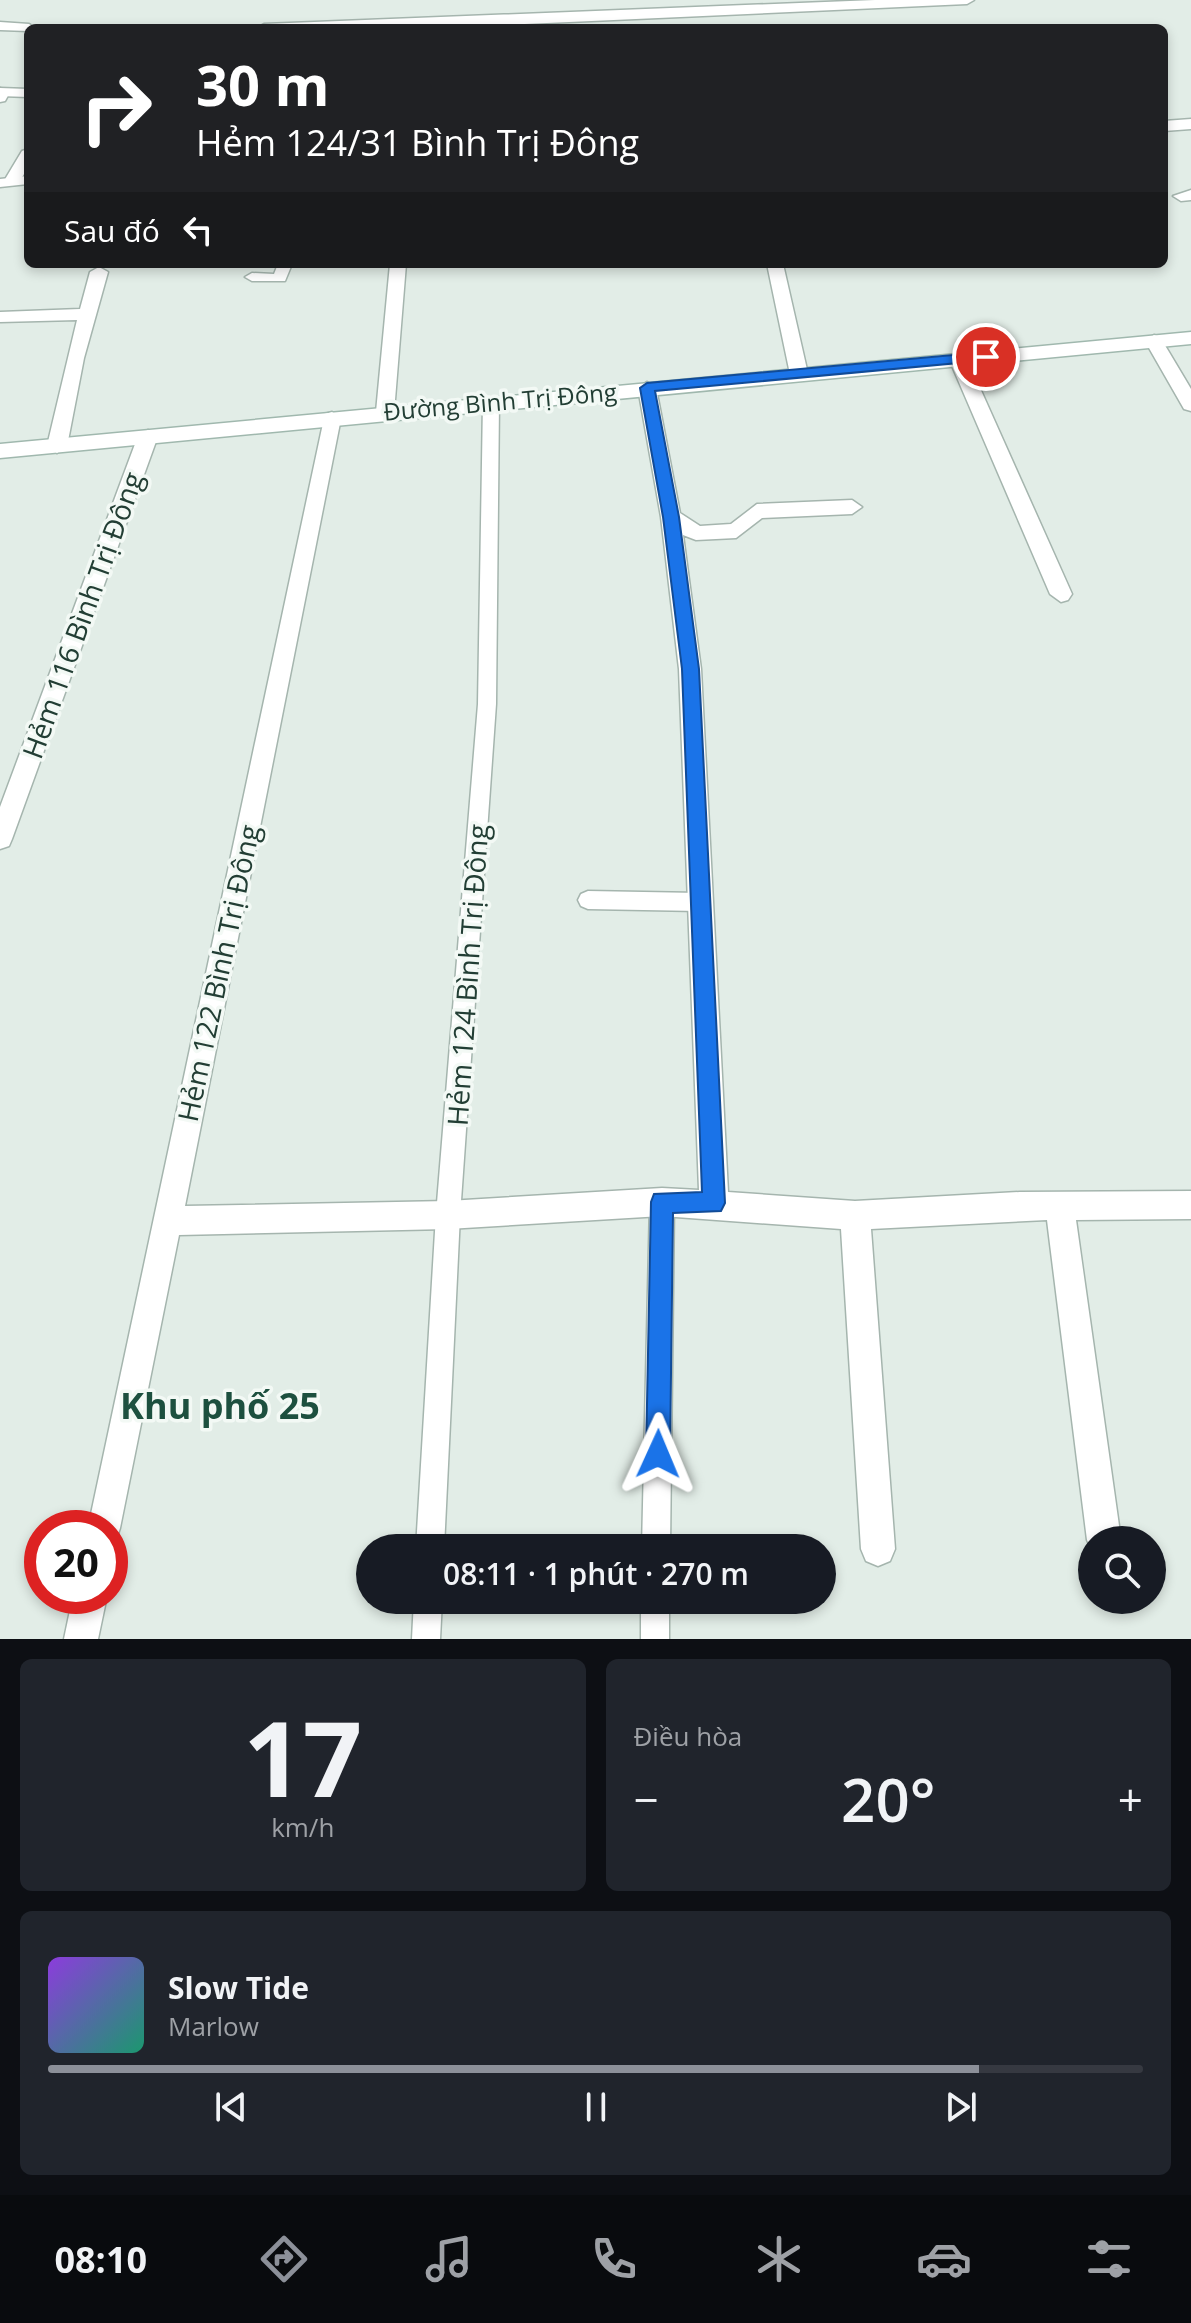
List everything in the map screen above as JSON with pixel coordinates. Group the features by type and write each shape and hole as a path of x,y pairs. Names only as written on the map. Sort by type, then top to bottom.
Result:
{"street":[{"path":"379,24 865,10 967,0"},
{"path":"724,12 726,24"},
{"path":"1168,126 1191,124"},
{"path":"13,181 24,161"},
{"path":"385,412 398,268"},
{"path":"776,268 799,374"},
{"path":"57,446 85,314 99,272"},
{"path":"0,317 85,314"},
{"name":"Đường Bình Trị Đông","path":"0,451 385,412 1191,338"},
{"path":"1154,341 1191,405"},
{"path":"958,359 1061,594"},
{"path":"647,388 671,517 690,669 714,1203"},
{"name":"Hẻm 122 Bình Trị Đông","path":"108,1510 332,418"},
{"name":"Hẻm 116 Bình Trị Đông","path":"0,839 148,436"},
{"path":"671,517 696,533 723,532 736,531 757,511 852,507"},
{"path":"167,1221 448,1215 662,1202 714,1203 855,1215 1191,1205"},
{"path":"1060,1207 1102,1526"},
{"path":"855,1215 878,1549"},
{"path":"81,1639 86,1614"}],"lane":[{"path":"0,26 24,28"},
{"path":"1,94 24,93"},
{"path":"252,277 280,278 284,268"},
{"name":"Hẻm 124 Bình Trị Đông","path":"431,1534 448,1215 487,704 491,402"},
{"path":"588,900 699,902"},
{"path":"656,1534 662,1202"},
{"path":"426,1639 427,1614"},
{"path":"655,1614 655,1639"}],"district":[{"name":"Khu phố 25","path":"220,1405"}],"route":[{"path":"658,1454 662,1202 714,1203 690,669 671,517 647,388 986,357"}]}
